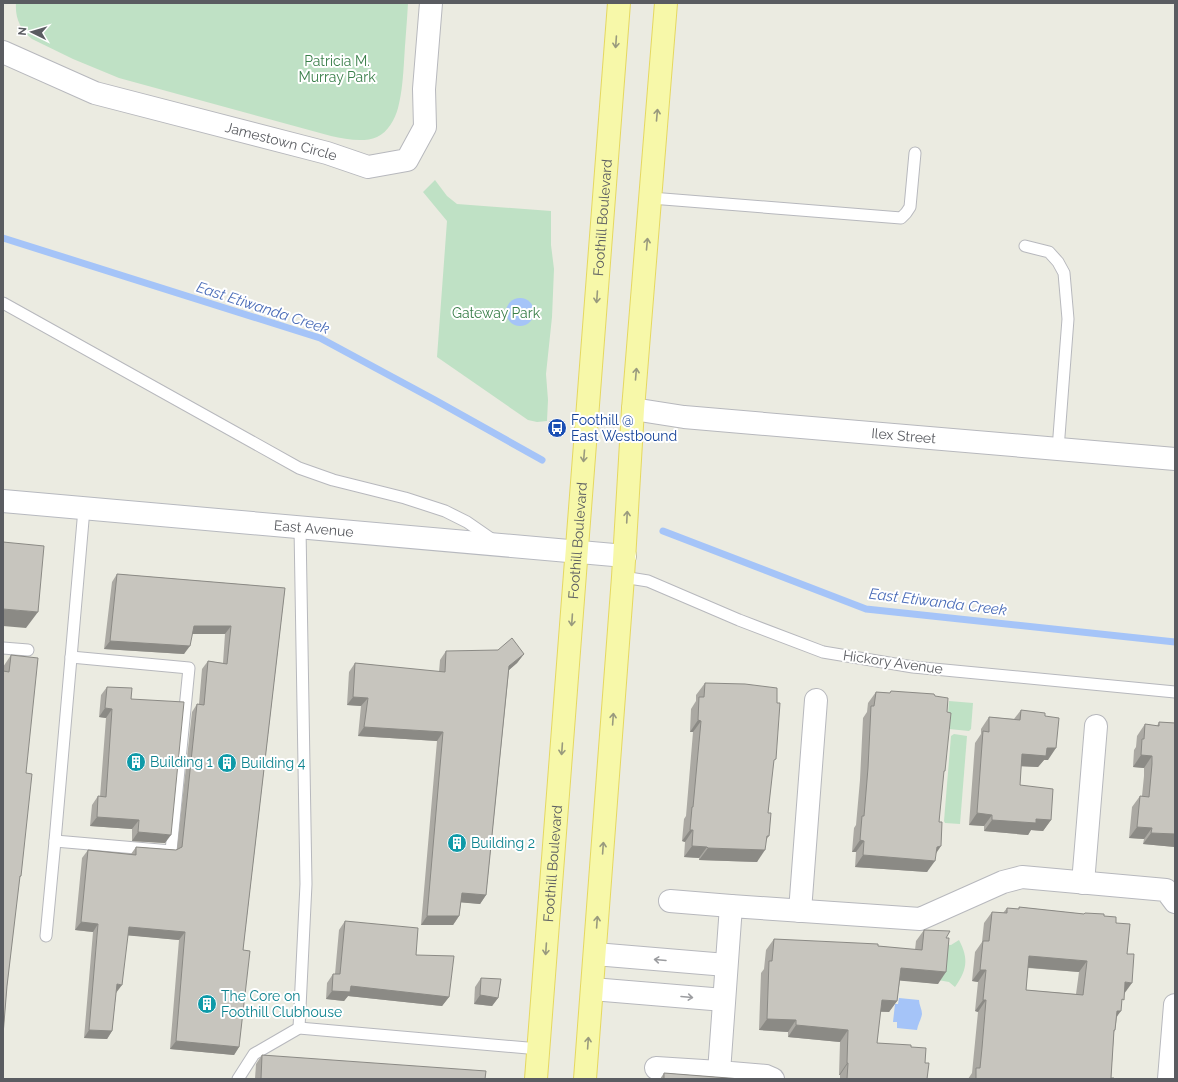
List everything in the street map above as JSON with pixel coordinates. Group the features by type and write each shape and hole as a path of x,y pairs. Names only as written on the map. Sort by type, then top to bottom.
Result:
{"main road":[{"name":"Foothill Boulevard","path":"536,1079 619,3"},
{"path":"585,1079 624,567 634,409 666,3"}],"street":[{"name":"Jamestown Circle","path":"3,52 95,93 328,153 368,167 407,160 425,127 424,89 431,3"},
{"name":"Ilex Street","path":"634,409 684,417 1175,459"},
{"name":"East Avenue","path":"3,501 577,553 624,567"},
{"path":"800,911 816,700"},
{"path":"1083,883 1096,726"},
{"path":"670,901 920,919 1003,882 1022,877 1166,890 1175,902"},
{"path":"719,1072 731,906"},
{"path":"595,954 726,965"},
{"path":"592,989 649,994 723,1007"},
{"path":"1169,1079 1175,1005"},
{"path":"656,1068 766,1076 773,1079"}],"lane":[{"path":"651,198 901,218 910,207 915,153"},
{"path":"1025,246 1049,252 1058,262 1064,274 1068,319 1058,449"},
{"path":"3,303 299,468 333,480 405,498 445,511 467,522 501,546"},
{"path":"46,936 84,508"},
{"path":"300,528 306,884 300,1028"},
{"name":"Hickory Avenue","path":"624,567 648,581 739,620 823,652 913,667 1175,692"},
{"path":"3,648 28,650"},
{"path":"55,841 172,851 189,668 71,657"},
{"path":"238,1079 254,1054 300,1028 539,1049"}],"green space":[{"name":"Patricia M. Murray Park","path":"16,3 408,3 403,79 398,108 390,125 381,135 372,139 354,140 331,136 119,78 73,59 32,39 19,23 16,14"},
{"name":"Gateway Park","path":"435,180 447,196 457,204 551,211 551,245 554,269 552,317 546,374 548,400 547,421 537,422 528,420 437,357 447,221 423,192"},
{"path":"949,701 973,703 971,729 969,731 949,729 947,727"},
{"path":"954,734 967,736 960,824 945,823 944,821 951,736"},
{"path":"959,940 964,953 965,964 962,975 955,987 949,982 938,980 941,944 951,945"}],"water":[{"path":"520,298 530,302 534,312 530,322 520,326 510,322 506,312 510,302"},
{"path":"899,998 919,1000 922,1014 917,1030 897,1028 897,1022 893,1022 895,1004 898,1004"}],"building":[{"path":"3,542 44,546 38,612 3,609"},
{"name":"Building 4","path":"117,574 285,588 243,950 250,951 239,1047 176,1041 185,932 129,927 122,985 117,984 112,1031 89,1030 98,924 81,922 88,850 136,855 136,847 176,850 182,847 197,704 204,705 208,661 227,664 231,626 194,626 190,646 110,641"},
{"path":"512,638 524,654 509,666 486,895 462,893 459,916 427,916 443,732 364,727 368,698 353,697 355,663 445,672 446,651 498,650"},
{"path":"11,655 38,658 26,773 32,774 7,986 3,1035 3,671 9,672"},
{"path":"705,683 745,684 777,688 777,703 780,703 776,759 774,760 768,813 771,813 769,836 767,836 765,850 692,846 693,830 690,830 701,721 698,720 699,697 704,697"},
{"name":"Building 1","path":"107,687 132,688 131,699 184,702 171,835 138,832 139,820 97,817 98,796 106,797 112,709 105,708"},
{"path":"891,691 934,694 935,696 948,698 947,712 951,713 939,822 942,822 941,846 937,847 935,861 863,855 864,841 860,840 862,816 864,816 868,768 871,706 874,706 876,692 890,693"},
{"path":"1021,710 1045,713 1045,716 1059,718 1056,748 1047,748 1046,756 1022,754 1020,785 1053,789 1051,820 1036,819 1036,823 992,820 992,815 977,813 983,731 989,732 989,717 1020,720"},
{"path":"1159,722 1175,723 1175,834 1151,833 1152,828 1137,827 1140,796 1149,797 1152,764 1152,756 1141,755 1145,724 1159,726"},
{"path":"1019,907 1084,914 1104,914 1104,916 1116,917 1116,923 1130,924 1127,954 1134,954 1132,983 1125,982 1124,1000 1122,999 1121,1011 1117,1011 1114,1030 1111,1078 1114,1079 976,1079 976,1068 980,1068 986,1000 983,1000 986,970 980,970 983,941 989,941 992,912 1007,913 1007,908 1019,909","holes":["1029,956 1087,961 1083,995 1026,990"]},
{"path":"345,921 418,928 416,955 454,956 449,997 351,986 350,992 332,991 333,974 340,974"},
{"path":"924,930 950,931 946,938 949,938 946,972 901,968 897,1001 882,1000 877,1043 911,1045 911,1047 926,1048 925,1063 929,1063 927,1079 847,1079 848,1030 796,1025 796,1020 767,1019 769,961 772,961 774,939 878,944 878,946 922,950"},
{"path":"481,978 501,979 498,998 480,995"},
{"path":"262,1055 486,1071 485,1079 261,1079"},
{"path":"664,1073 741,1079 664,1079"}],"waterway":[{"name":"East Etiwanda Creek","path":"3,238 320,338 542,460"},
{"name":"East Etiwanda Creek","path":"663,531 866,609 1175,642"}],"place":[{"name":"Foothill @ East Westbound","path":"557,428"},
{"name":"Building 1","path":"136,762"},
{"name":"Building 4","path":"227,763"},
{"name":"Building 2","path":"457,843"},
{"name":"The Core on Foothill Clubhouse","path":"207,1004"}]}
